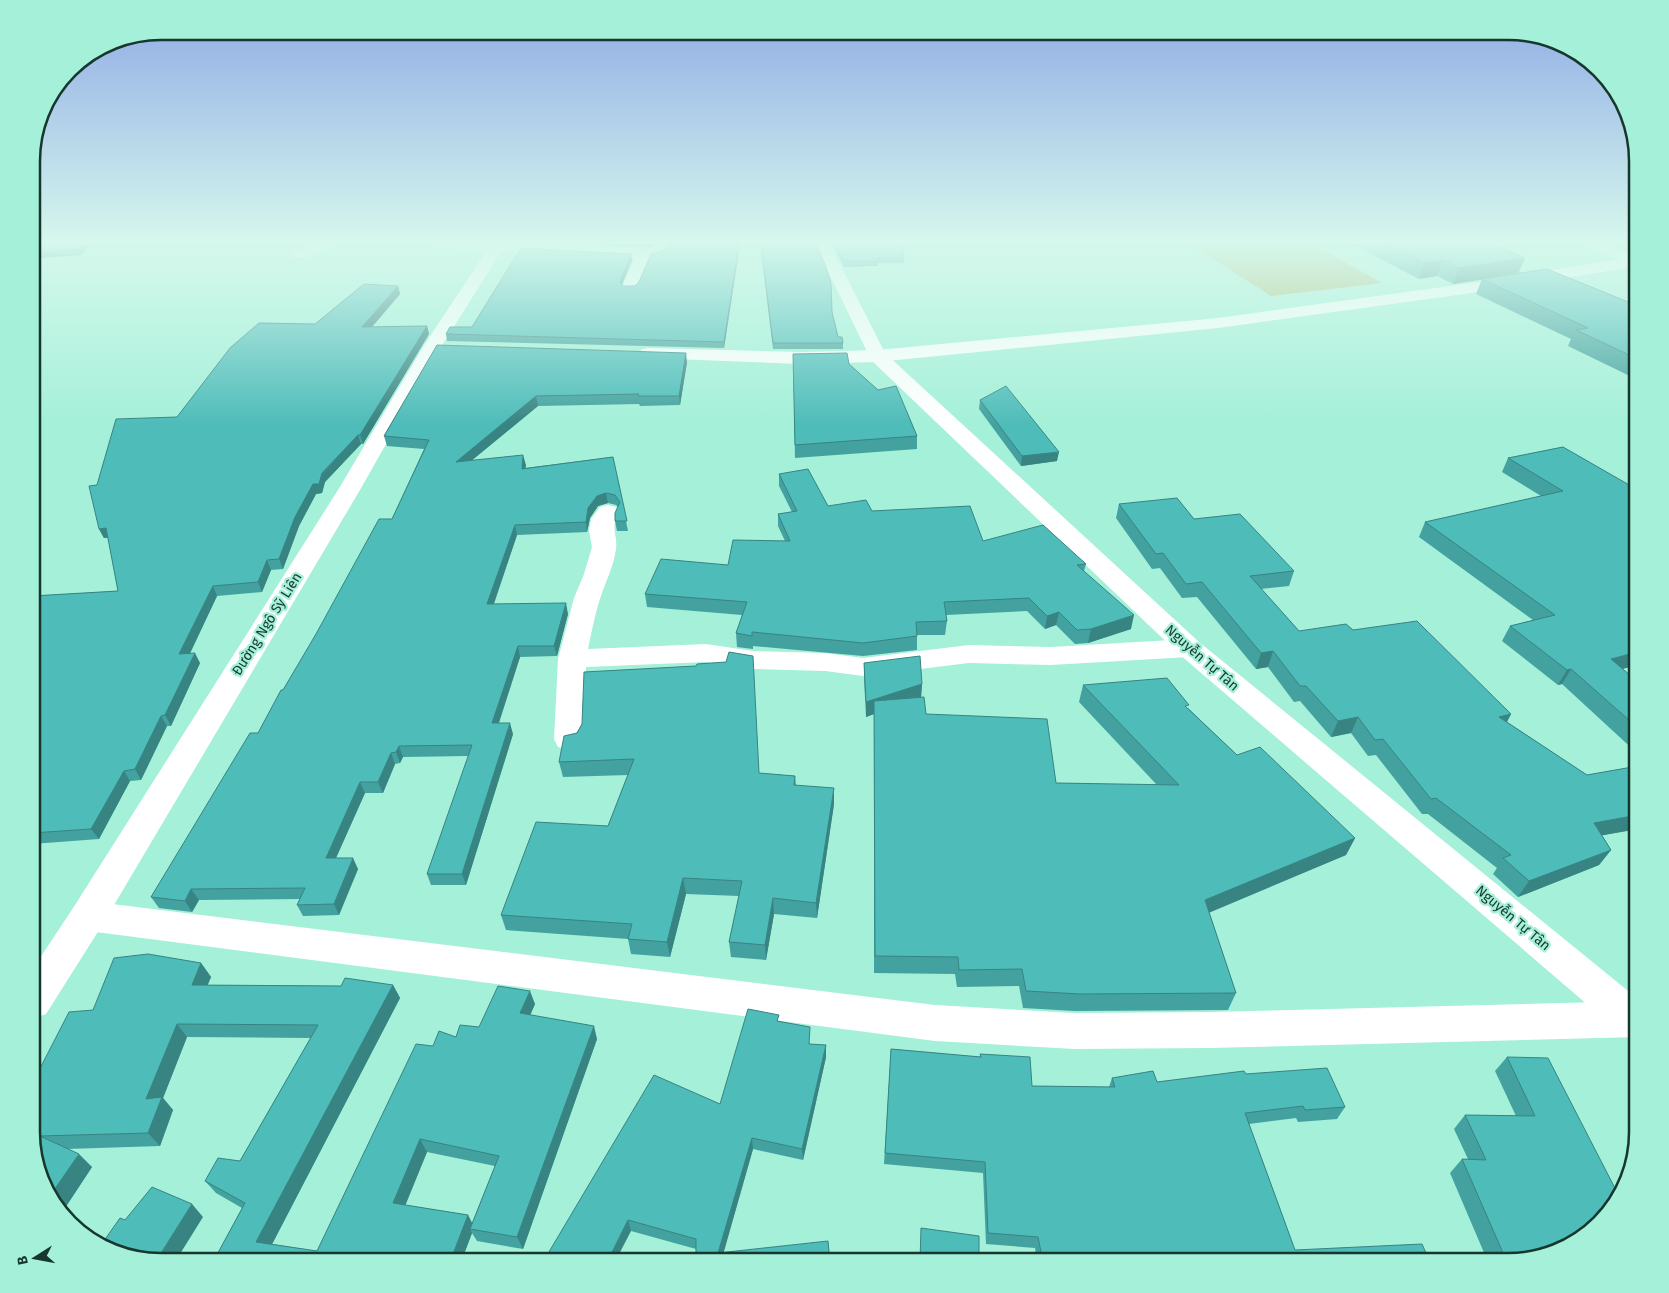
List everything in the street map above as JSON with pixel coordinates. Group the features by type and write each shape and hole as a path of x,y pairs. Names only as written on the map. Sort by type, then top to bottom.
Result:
{"street":[{"name":"Đường Ngô Sỹ Liên","path":"40,990 88,916 350,490 442,347 466,304"},
{"name":"Nguyễn Tự Tân","path":"852,304 878,356 1189,648 1629,1015"},
{"path":"631,353 801,358 878,356 1228,322 1353,304"},
{"path":"569,739 572,659 587,598 597,574 604,547 601,531 603,519 608,512"},
{"path":"572,659 626,655 706,653 753,660 825,662 863,667 969,654 1052,656 1189,648"},
{"path":"88,916 935,1023 1076,1031 1629,1021"}],"building":[{"path":"339,304 382,304 362,327 427,326 360,435 322,473 319,484 313,484 295,517 279,559 267,560 258,582 213,586 179,654 195,653 165,715 161,716 135,769 124,771 91,829 40,832 40,596 118,591 106,528 99,529 89,486 97,485 116,419 177,417 230,348 259,323 315,324"},
{"path":"486,304 730,304 724,342 446,334 450,327 472,327"},
{"path":"768,304 832,304 838,337 842,337 843,343 773,343"},
{"path":"1537,304 1629,304 1629,355 1576,330 1588,328"},
{"path":"437,345 686,353 679,396 638,396 639,394 536,396 456,462 523,455 522,469 613,457 627,521 615,521 615,513 620,502 615,495 606,493 597,496 588,508 586,522 515,525 487,604 566,603 554,646 518,646 492,723 510,723 462,874 427,874 472,745 399,746 396,752 391,753 378,782 360,782 326,858 353,858 334,904 297,905 305,888 191,889 185,901 151,897 250,733 258,733 281,690 283,690 316,634 379,519 392,519 429,440 384,436"},
{"path":"847,353 849,364 878,390 896,386 917,436 795,445 793,354"},
{"path":"1006,386 1059,452 1022,456 980,400"},
{"path":"1563,447 1629,485 1629,654 1611,659 1629,674 1629,720 1571,669 1567,670 1510,626 1555,615 1425,522 1563,491 1508,458"},
{"path":"808,469 828,506 866,500 872,511 970,506 983,541 1043,525 1086,564 1077,565 1134,615 1091,629 1077,630 1059,612 1047,616 1029,598 944,602 947,621 916,622 917,636 863,643 752,632 752,636 736,633 747,602 645,594 661,559 728,565 733,540 790,541 778,514 797,511 779,474"},
{"path":"1177,498 1194,519 1240,514 1294,571 1250,576 1299,631 1346,624 1353,630 1417,621 1511,714 1499,717 1587,775 1629,768 1629,817 1594,823 1611,850 1529,881 1503,858 1511,855 1436,798 1431,799 1383,739 1375,740 1358,717 1338,721 1306,686 1300,686 1273,651 1261,653 1202,582 1186,584 1163,553 1156,554 1119,504"},
{"path":"729,652 753,656 759,773 795,776 794,785 834,788 816,903 773,898 765,945 729,942 742,881 683,878 667,942 628,939 632,924 501,915 536,822 608,826 634,759 559,762 564,736 577,733 582,724 584,672 696,666 697,664 726,662"},
{"path":"920,656 922,684 866,702 864,663"},
{"path":"1167,678 1189,705 1185,706 1237,755 1260,747 1355,838 1205,900 1236,993 1080,994 1026,991 1022,969 959,970 958,957 875,956 874,701 924,697 926,714 1047,719 1056,783 1179,785 1083,685"},
{"path":"148,954 201,963 192,985 341,986 345,978 393,985 256,1242 317,1251 416,1044 433,1046 439,1031 456,1037 460,1025 479,1027 498,986 530,991 520,1013 594,1026 517,1237 470,1229 499,1156 420,1139 393,1203 468,1215 453,1253 218,1253 245,1203 205,1181 218,1158 240,1161 318,1025 177,1024 146,1099 162,1097 148,1133 40,1136 40,1068 69,1012 93,1010 114,958"},
{"path":"748,1009 779,1015 777,1021 810,1027 809,1044 826,1045 802,1149 752,1138 718,1253 696,1253 696,1239 628,1220 612,1253 548,1253 654,1075 720,1104"},
{"path":"891,1049 981,1057 980,1054 1030,1057 1032,1086 1115,1087 1112,1078 1153,1071 1157,1082 1244,1071 1246,1074 1327,1068 1345,1107 1305,1110 1303,1106 1245,1113 1295,1250 1422,1244 1426,1253 1041,1253 1038,1237 988,1233 985,1162 885,1153"},
{"path":"1507,1057 1548,1058 1615,1188 1599,1212 1575,1233 1554,1244 1539,1249 1503,1253 1462,1159 1486,1160 1465,1115 1535,1116"},
{"path":"40,1136 79,1154 55,1189 44,1163"},
{"path":"152,1187 192,1204 161,1253 122,1247 105,1239 120,1218 125,1220"},
{"path":"921,1228 979,1236 979,1253 920,1253"},
{"path":"828,1241 829,1253 718,1253"}]}
